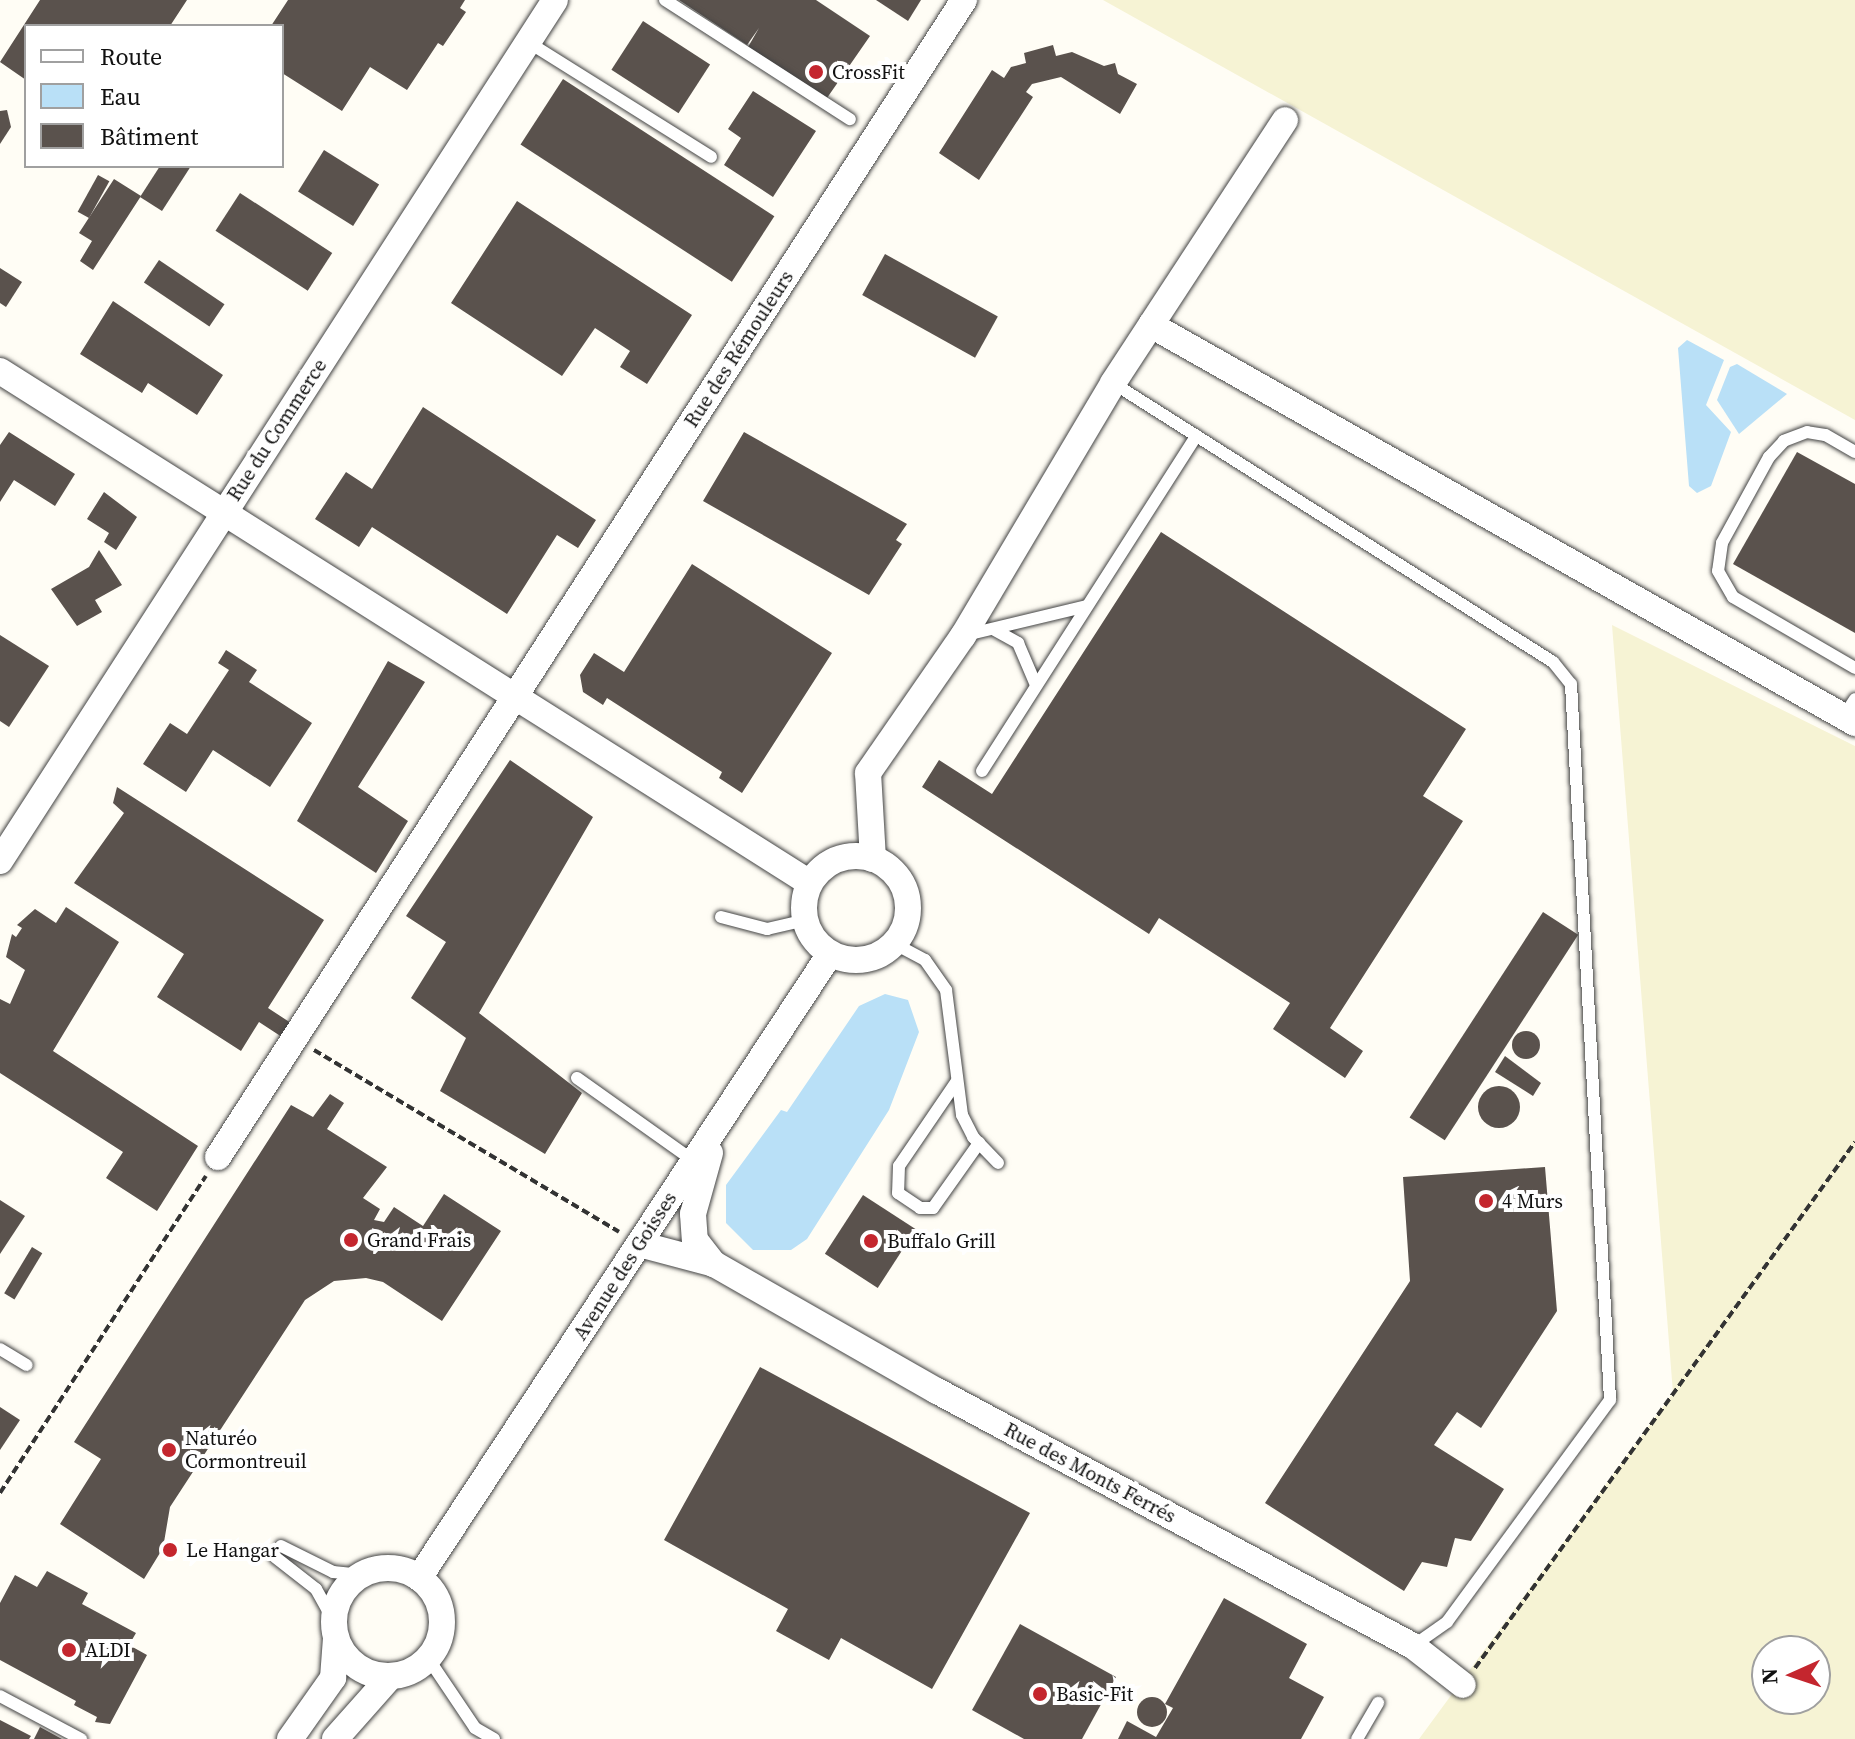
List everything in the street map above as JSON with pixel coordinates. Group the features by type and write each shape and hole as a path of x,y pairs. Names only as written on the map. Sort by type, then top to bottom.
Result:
{"street":[{"name":"Rue du Commerce","path":"0,861 555,0"},
{"name":"Rue des Rémouleurs","path":"218,1157 964,0"},
{"path":"873,859 868,773 963,636 1113,383 1285,120"},
{"path":"1151,325 1851,713"},
{"path":"0,371 223,515 810,883"},
{"path":"844,857 873,859 888,867 907,895 905,929 895,944 865,960 830,954 817,942 806,920 810,883 844,857"},
{"name":"Avenue des Goisses","path":"419,1578 830,954"},
{"name":"Rue des Monts Ferrés","path":"714,1264 695,1240 693,1214 719,1123"},
{"name":"Rue des Monts Ferrés","path":"639,1244 714,1264 937,1391 1413,1646 1463,1685"},
{"path":"290,1739 333,1678 335,1630 341,1594 362,1575 391,1568 419,1578 440,1607 442,1625 428,1658 391,1676 335,1739"},
{"path":"335,1630 357,1667 391,1676"}],"lane":[{"path":"665,0 850,119"},
{"path":"528,42 711,157"},
{"path":"1113,383 1553,662 1571,684 1610,1400 1447,1622 1413,1646"},
{"path":"1855,452 1825,435 1807,432 1784,441 1769,457 1722,543 1718,571 1733,597 1855,668"},
{"path":"982,771 1196,436"},
{"path":"963,636 1087,606"},
{"path":"993,629 1018,643 1036,685"},
{"path":"721,917 767,929 806,920"},
{"path":"895,944 925,960 946,990 962,1115 979,1143 998,1163"},
{"path":"577,1078 694,1161"},
{"path":"957,1081 899,1166 898,1193 920,1208 933,1208 979,1143"},
{"path":"0,1349 27,1365"},
{"path":"335,1630 316,1589 278,1552 333,1572 362,1575"},
{"path":"428,1658 475,1728 494,1739"},
{"path":"0,1696 81,1739"},
{"path":"1357,1739 1378,1703"}],"path":[{"path":"294,1039 639,1244"},
{"path":"1463,1685 1855,1142"},
{"path":"0,1493 218,1157"}],"shaded area":[{"path":"1103,0 1855,0 1855,420"},
{"path":"1612,625 1855,746 1855,1739 1419,1739 1673,1393"}],"water":[{"path":"1687,340 1724,360 1706,405 1731,432 1711,486 1697,493 1689,486 1678,348"},
{"path":"1737,364 1787,394 1739,434 1717,400 1730,367"},
{"path":"885,994 908,1000 919,1032 889,1110 807,1239 791,1250 753,1250 726,1223 726,1185 781,1110 787,1112 859,1006"}],"building":[{"path":"40,0 187,0 171,24 25,24"},
{"path":"288,0 465,0 460,8 466,12 443,46 438,43 407,90 370,67 342,111 284,74 284,24 272,24"},
{"name":"CrossFit","path":"679,0 816,0 870,36 827,98 748,47 759,28 747,45"},
{"path":"876,0 921,0 908,21"},
{"path":"643,21 710,65 679,113 611,70"},
{"path":"24,25 24,79 0,62"},
{"path":"1053,45 1056,56 1072,52 1104,66 1115,63 1118,74 1137,84 1120,114 1061,77 1032,84 1026,92 1033,97 979,180 939,153 992,70 1004,78 1011,67 1026,63 1024,53"},
{"path":"563,79 774,216 732,282 521,144"},
{"path":"753,91 816,131 773,197 724,165 741,138 728,129"},
{"path":"7,110 11,127 0,144 0,111"},
{"path":"324,150 379,184 353,226 298,192"},
{"path":"159,168 190,168 162,211 140,197"},
{"path":"98,175 109,181 89,218 78,212"},
{"path":"114,179 141,196 93,270 80,261 92,241 79,233"},
{"path":"240,193 332,253 308,291 215,231"},
{"path":"517,201 692,315 647,384 620,367 630,351 595,328 562,376 451,303"},
{"path":"885,254 998,317 975,358 862,295"},
{"path":"159,260 224,304 209,327 144,282"},
{"path":"0,268 22,282 6,307 0,303"},
{"path":"113,301 223,375 197,415 148,383 142,393 80,354"},
{"path":"423,407 596,520 578,548 557,535 507,614 372,527 359,547 315,519 346,472 372,489"},
{"path":"9,432 75,474 55,506 14,480 0,502 0,445"},
{"path":"744,432 907,524 896,540 902,544 869,595 703,501"},
{"path":"1797,452 1855,484 1855,633 1733,564"},
{"path":"104,492 137,517 116,550 104,542 109,533 87,519"},
{"path":"1161,532 1466,729 1423,796 1463,821 1330,1028 1363,1051 1345,1078 1273,1029 1290,1003 1159,918 1149,934 922,787 939,760 992,794"},
{"path":"99,550 122,585 95,600 102,612 77,626 51,589 89,567"},
{"path":"692,564 832,653 742,793 719,778 722,772 607,698 603,705 583,692 580,675 594,653 624,672"},
{"path":"0,635 49,666 9,727 0,721"},
{"path":"226,650 257,670 249,682 312,723 270,787 213,750 186,792 143,764 170,723 187,734 229,670 218,663"},
{"path":"388,661 425,682 358,787 408,821 376,873 297,821"},
{"path":"510,760 593,817 479,1013 582,1093 545,1154 440,1091 466,1038 411,998 446,942 406,916"},
{"path":"117,787 324,920 268,1008 294,1025 285,1039 259,1022 241,1051 157,997 184,954 74,883 124,813 113,803"},
{"path":"66,907 119,942 53,1051 198,1146 157,1211 106,1178 123,1152 0,1073 0,999 10,1004 25,970 6,957 12,934 16,937 22,928 17,925 35,909 56,923"},
{"path":"1543,912 1578,935 1445,1140 1410,1117"},
{"path":"1526,1031 1536,1035 1540,1045 1536,1055 1526,1059 1516,1055 1512,1045 1516,1035"},
{"path":"1505,1056 1541,1083 1533,1096 1495,1072"},
{"path":"1499,1086 1514,1092 1520,1107 1514,1122 1499,1128 1484,1122 1478,1107 1484,1092"},
{"path":"330,1094 344,1103 327,1129 387,1167 363,1198 380,1209 374,1220 384,1222 394,1207 423,1226 444,1194 501,1231 442,1321 383,1282 366,1278 334,1281 305,1300 170,1507 163,1548 144,1579 60,1524 101,1459 74,1442 291,1105 313,1117"},
{"path":"1545,1167 1557,1311 1481,1428 1457,1412 1434,1445 1504,1489 1471,1541 1455,1538 1447,1567 1422,1562 1404,1591 1265,1503 1410,1281 1403,1177"},
{"name":"Buffalo Grill","path":"863,1195 916,1229 878,1288 825,1254"},
{"path":"0,1200 25,1216 0,1254"},
{"path":"32,1247 42,1253 14,1299 4,1293"},
{"path":"760,1367 1030,1513 932,1689 841,1638 829,1660 776,1631 788,1609 664,1540"},
{"path":"0,1407 20,1420 0,1450"},
{"name":"ALDI","path":"47,1571 88,1593 82,1604 136,1633 129,1645 147,1655 110,1724 95,1722 97,1717 74,1705 76,1701 0,1660 0,1603 15,1575 37,1587"},
{"path":"1224,1598 1307,1644 1289,1678 1324,1697 1301,1739 1118,1739 1127,1721 1156,1737 1173,1708 1165,1704"},
{"path":"1020,1624 1116,1677 1082,1739 1024,1739 972,1710"},
{"path":"1152,1697 1158,1698 1166,1706 1166,1718 1158,1726 1152,1727 1146,1726 1138,1718 1137,1712 1138,1706 1146,1698"},
{"path":"0,1720 31,1736 29,1739 0,1739"},
{"path":"40,1727 62,1739 34,1739"}],"place":[{"name":"CrossFit","path":"816,72"},
{"name":"4 Murs","path":"1486,1201"},
{"name":"Grand Frais","path":"351,1240"},
{"name":"Buffalo Grill","path":"871,1241"},
{"name":"Naturéo Cormontreuil","path":"169,1450"},
{"name":"Le Hangar","path":"170,1550"},
{"name":"ALDI","path":"69,1650"},
{"name":"Basic-Fit","path":"1040,1694"}]}
